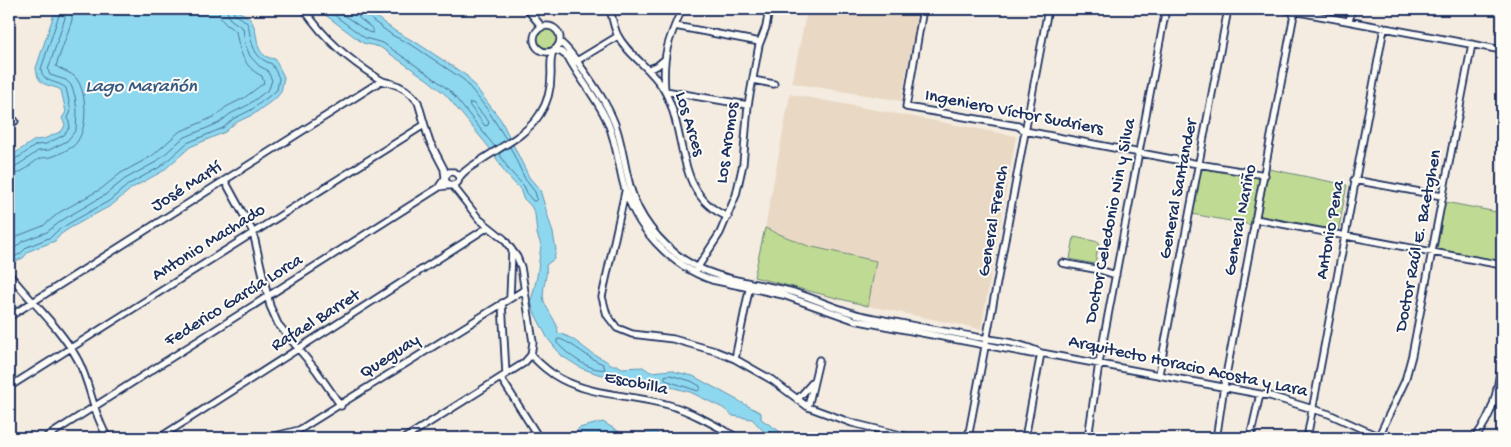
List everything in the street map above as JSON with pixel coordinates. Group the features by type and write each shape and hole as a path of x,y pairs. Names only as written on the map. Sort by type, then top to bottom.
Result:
{"street":[{"path":"304,9 331,44 342,54 381,81 396,85 410,92 418,102 435,154 444,169 446,182 459,192 473,212 488,228 504,239 517,257 524,274 524,290 533,342 531,354 524,364 405,438"},
{"path":"527,9 542,27"},
{"name":"Los Arces","path":"610,9 618,36 665,91 675,119 690,181 695,190 706,202 728,217"},
{"path":"682,9 669,38 664,60 665,91 748,105"},
{"name":"Los Aromos","path":"696,270 720,233 736,195 743,164 748,105 760,42 766,27 768,9"},
{"name":"Ingeniero Víctor Sudriers","path":"923,9 906,107 1018,126 1026,131 1265,175"},
{"name":"General French","path":"968,438 1048,9"},
{"name":"Doctor Celedonio Nin y Silva","path":"1088,438 1099,363 1166,9"},
{"name":"General Santander","path":"1159,374 1228,9"},
{"path":"1282,9 1502,50"},
{"path":"1349,21 1352,9"},
{"name":"General Nariño","path":"1219,438 1217,433 1224,386 1295,10"},
{"path":"675,26 760,42"},
{"path":"456,176 532,126 540,115 550,90 550,61 560,42 557,30 551,27 542,27 535,33 534,39 536,46 544,52 550,61"},
{"name":"Antonio Pena","path":"1307,437 1384,28"},
{"path":"574,63 618,36"},
{"name":"Arquitecto Horacio Acosta y Lara","path":"560,42 570,51 574,63 606,118 632,208 651,238 671,257 712,280 750,286 854,320 1031,348 1041,353 1260,394 1313,408 1380,438"},
{"name":"Doctor Raúl E. Baetghen","path":"1380,438 1407,377 1472,44"},
{"path":"544,52 554,51"},
{"name":"Arquitecto Horacio Acosta y Lara","path":"554,51 564,54 574,63"},
{"path":"648,69 657,66 664,60"},
{"path":"753,80 774,84"},
{"name":"José Martí","path":"9,317 381,81"},
{"name":"Antonio Machado","path":"9,387 424,125"},
{"path":"444,169 456,176 459,192"},
{"path":"451,186 457,184 456,176"},
{"name":"Federico García Lorca","path":"45,438 438,188 445,178 456,176"},
{"path":"1354,180 1442,196"},
{"path":"225,181 253,232 273,315 278,324 316,370 341,406"},
{"name":"Federico García Lorca","path":"438,188 451,186"},
{"path":"628,190 602,297 607,315 617,328 632,334 673,339 715,351 735,359 772,380 808,407 852,423 909,438 918,438"},
{"path":"1256,219 1502,265"},
{"name":"Rafael Barret","path":"159,438 488,228"},
{"path":"510,298 512,249"},
{"path":"1062,263 1116,275"},
{"path":"9,274 71,349 85,376 101,426 108,438"},
{"path":"735,359 750,286"},
{"name":"Queguay","path":"267,438 299,430 341,406 524,290"},
{"path":"502,303 503,376 539,438"},
{"path":"1026,438 1041,353"},
{"name":"Escobilla","path":"531,354 562,380 584,388 670,406 738,438"},
{"path":"808,407 819,360"},
{"path":"1475,438 1492,411 1502,360"},
{"path":"797,400 813,383"},
{"path":"1250,438 1260,394"},
{"path":"298,438 299,430"},
{"path":"1307,437 1315,438"}],"shaded area":[{"path":"807,9 919,9 901,101 792,83"},
{"path":"790,94 1016,136 981,329 868,306 876,261 808,246 765,228"}],"green space":[{"path":"1301,9 1349,9 1347,16 1343,18"},
{"path":"543,29 551,29 557,35 557,43 551,49 543,49 537,43 537,35"},
{"path":"1201,168 1259,178 1252,225 1192,214"},
{"path":"1269,169 1347,185 1338,232 1262,218 1260,214"},
{"path":"1445,202 1502,213 1502,263 1437,250"},
{"path":"765,228 808,246 876,261 868,306 754,277"},
{"path":"1074,237 1099,242 1095,264 1070,259"}],"water":[{"name":"Lago Marañón","path":"51,9 234,9 252,21 260,51 268,57 275,59 284,77 281,92 277,97 254,114 235,123 225,132 190,147 163,171 132,188 112,205 70,228 55,241 29,251 23,258 9,264 9,157 35,140 44,139 62,131 65,125 62,118 66,112 61,90 41,82 36,68 54,14"},
{"path":"321,9 365,9 395,31 467,76 501,120 529,177 540,190 553,233 556,250 554,259 546,265 543,297 545,305 558,329 558,333 573,339 610,365 617,365 622,368 643,367 650,372 672,370 693,376 761,413 761,419 782,433 782,438 770,438 752,419 733,416 723,408 690,392 651,382 598,374 581,368 562,356 548,339 534,312 531,301 537,277 541,245 537,234 535,214 531,206 523,198 520,189 505,173 492,151 446,95 428,80 380,47 363,43 324,14"},
{"path":"603,422 626,436 656,432 663,438 576,438 575,434 579,428"}]}
